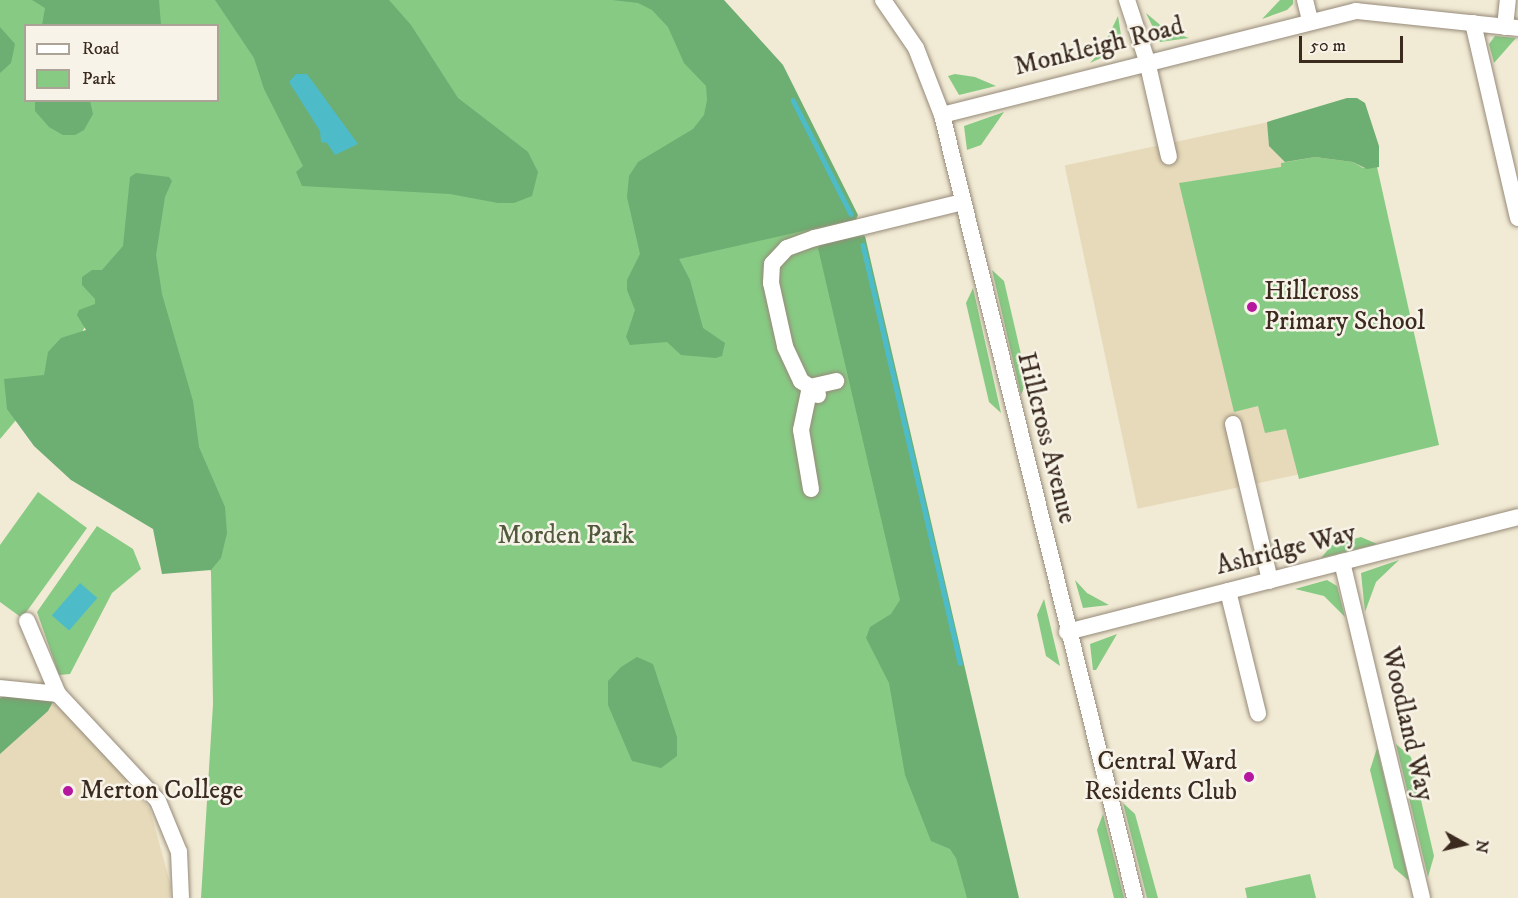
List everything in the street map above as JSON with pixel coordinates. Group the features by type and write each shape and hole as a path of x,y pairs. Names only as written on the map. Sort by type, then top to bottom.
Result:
{"street":[{"name":"Hillcross Avenue","path":"883,0 916,48 942,115 1067,632 1136,898"},
{"path":"1127,0 1147,61 1168,158"},
{"path":"1305,0 1310,20"},
{"path":"1508,0 1511,27"},
{"name":"Monkleigh Road","path":"942,115 1310,20 1365,10 1511,27"},
{"path":"1473,23 1518,218"},
{"path":"815,392 801,381 785,346 771,283 772,264 776,256 787,248 818,237 963,202"},
{"path":"811,489 801,430 815,392 836,381"},
{"path":"1233,424 1270,581"},
{"name":"Ashridge Way","path":"1067,632 1518,517"},
{"name":"Woodland Way","path":"1342,562 1422,898"},
{"path":"1228,591 1258,713"},
{"path":"27,621 58,694 158,801 179,852 181,898"},
{"path":"0,688 58,694"}],"shaded area":[{"name":"Hillcross Primary School","path":"1363,102 1436,445 1138,509 1065,165"},
{"name":"Merton College","path":"0,698 56,705 123,771 150,810 171,886 170,898 0,898"}],"green space":[{"name":"Morden Park","path":"0,0 660,0 856,217 864,235 1017,898 201,898 213,704 211,572 132,244 65,362 0,439"},
{"path":"32,0 159,0 161,24 42,24 45,8"},
{"path":"215,0 389,0 411,25 458,98 528,152 538,172 532,196 514,203 498,203 450,194 302,186 296,172 303,166 264,89 254,58"},
{"path":"612,0 724,0 783,65 858,215 856,219 679,259 690,280 703,328 725,343 722,356 716,358 681,355 667,342 630,345 626,337 635,310 627,290 627,280 640,254 627,197 629,176 638,162 693,129 704,115 707,100 706,86 684,63 668,27 652,10 638,3"},
{"path":"1280,0 1293,0 1293,4 1287,10 1262,19"},
{"path":"1146,13 1165,29 1189,38 1160,42"},
{"path":"1118,16 1123,48 1090,63 1101,51"},
{"path":"0,27 15,44 11,63 0,73"},
{"path":"1495,36 1516,38 1494,63 1489,44"},
{"path":"955,74 975,77 996,86 959,95 948,76"},
{"path":"1347,98 1357,98 1365,103 1379,146 1379,167 1367,169 1353,162 1315,157 1285,162 1269,146 1267,122"},
{"path":"35,102 90,102 93,114 84,130 75,135 63,135 49,127 35,111"},
{"path":"1004,112 981,145 967,150 964,126"},
{"path":"1315,157 1353,162 1363,168 1377,167 1439,445 1299,479 1286,429 1265,433 1258,406 1234,412 1179,183 1281,167 1281,163"},
{"path":"136,173 169,177 172,181 165,197 156,255 162,294 193,401 199,447 225,507 227,533 221,558 211,570 162,574 153,529 71,480 34,446 7,409 4,379 44,375 48,352 61,338 86,330 77,315 79,310 95,304 95,299 82,285 82,277 92,270 102,270 123,246 130,177"},
{"path":"865,236 1019,898 967,898 956,858 950,849 931,841 905,775 889,683 866,638 870,627 891,614 900,600 818,248 822,243"},
{"path":"992,270 1004,281 1027,380 1021,395"},
{"path":"973,288 1001,413 989,402 966,303"},
{"path":"38,492 87,528 22,618 0,602 0,545"},
{"path":"97,526 133,549 141,569 112,593 70,674 59,675 37,612"},
{"path":"1361,537 1377,544 1321,558 1332,545"},
{"path":"1399,560 1376,582 1365,612 1361,573"},
{"path":"1075,580 1087,593 1109,605 1083,608"},
{"path":"1327,580 1337,586 1345,617 1324,596 1295,589"},
{"path":"1044,599 1060,666 1046,656 1037,615"},
{"path":"1117,634 1096,670 1093,670 1090,644"},
{"path":"637,657 653,664 677,737 677,756 661,768 632,761 608,705 608,681 621,667"},
{"path":"11,693 54,700 48,711 0,754 0,698"},
{"path":"1396,744 1411,757 1434,856 1428,877"},
{"path":"1377,748 1409,881 1394,868 1370,770"},
{"path":"1123,803 1135,814 1158,898 1147,898"},
{"path":"1103,814 1124,898 1114,898 1097,830"},
{"path":"1310,874 1316,898 1247,898 1245,888"}],"water":[{"path":"296,74 307,74 358,144 335,155 327,143 321,142 320,131 289,82"},
{"path":"80,583 97,598 69,631 52,615"}],"waterway":[{"path":"793,100 851,214"},
{"path":"863,245 960,663"}],"place":[{"name":"Hillcross Primary School","path":"1252,307"},
{"name":"Central Ward Residents Club","path":"1249,777"},
{"name":"Merton College","path":"68,791"}]}
